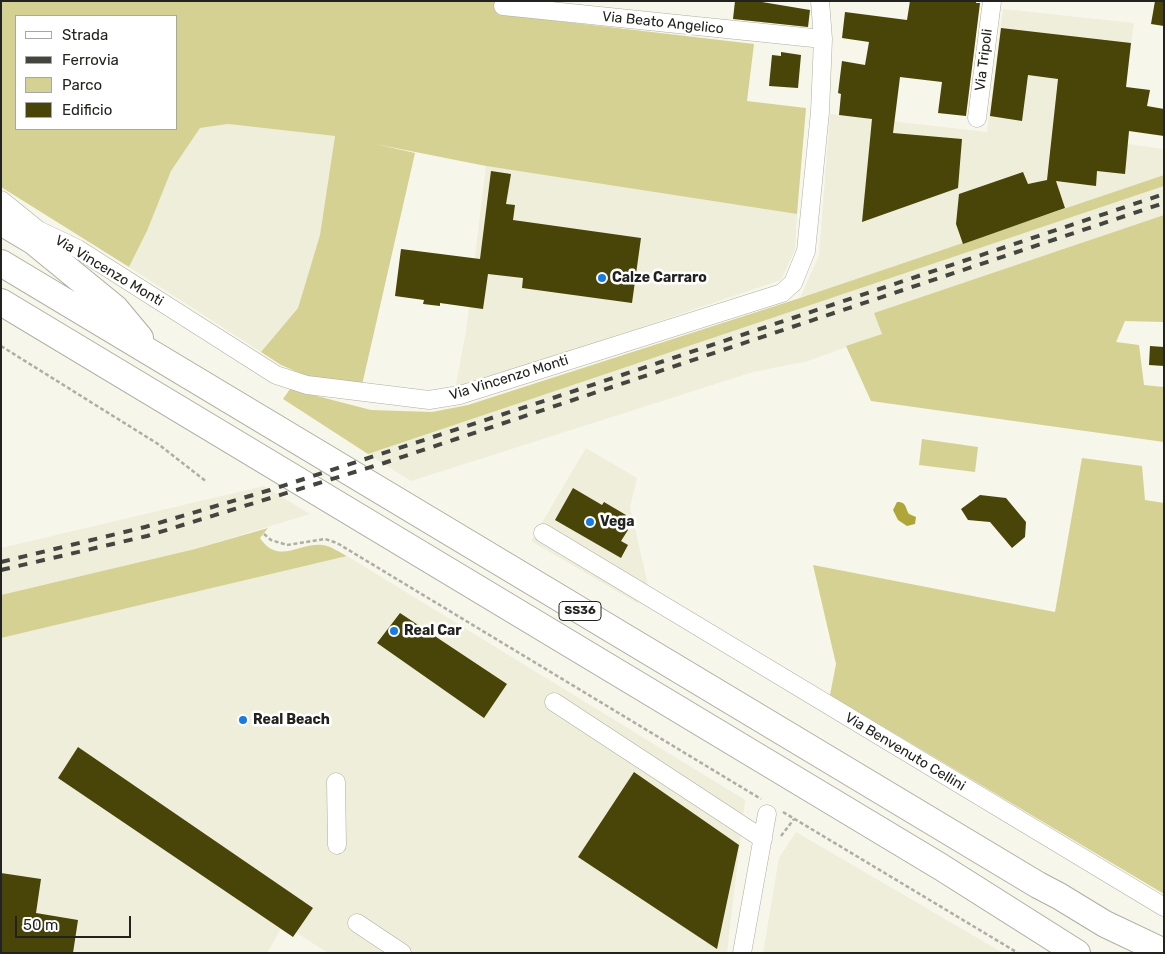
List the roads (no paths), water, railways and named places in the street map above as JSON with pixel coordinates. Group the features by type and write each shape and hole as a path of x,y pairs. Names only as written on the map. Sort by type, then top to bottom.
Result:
{"highway":[{"path":"1,222 36,236 115,308 156,355"},
{"name":"SS36","path":"1,263 1038,885 1105,924 1164,952"},
{"name":"SS36","path":"3,304 941,867 1077,953"}],"street":[{"name":"Via Vincenzo Monti","path":"1,200 36,236 78,249 276,375 307,385 429,400 460,395 782,293 793,283 806,251 820,112 823,39 820,1"},
{"name":"Via Tripoli","path":"977,118 992,1"},
{"name":"Via Beato Angelico","path":"503,6 823,39"},
{"name":"Via Benvenuto Cellini","path":"543,533 1164,907"},
{"path":"554,702 763,839"},
{"path":"336,782 337,845"},
{"path":"742,953 769,807"},
{"path":"357,923 402,953"}],"railway":[{"path":"1,562 145,527 270,490 553,398 1164,194"},
{"path":"1,570 147,536 384,463 1164,203"}],"place":[{"name":"Calze Carraro","path":"602,278"},
{"name":"Vega","path":"590,522"},
{"name":"Real Car","path":"394,631"},
{"name":"Real Beach","path":"243,720"}]}
